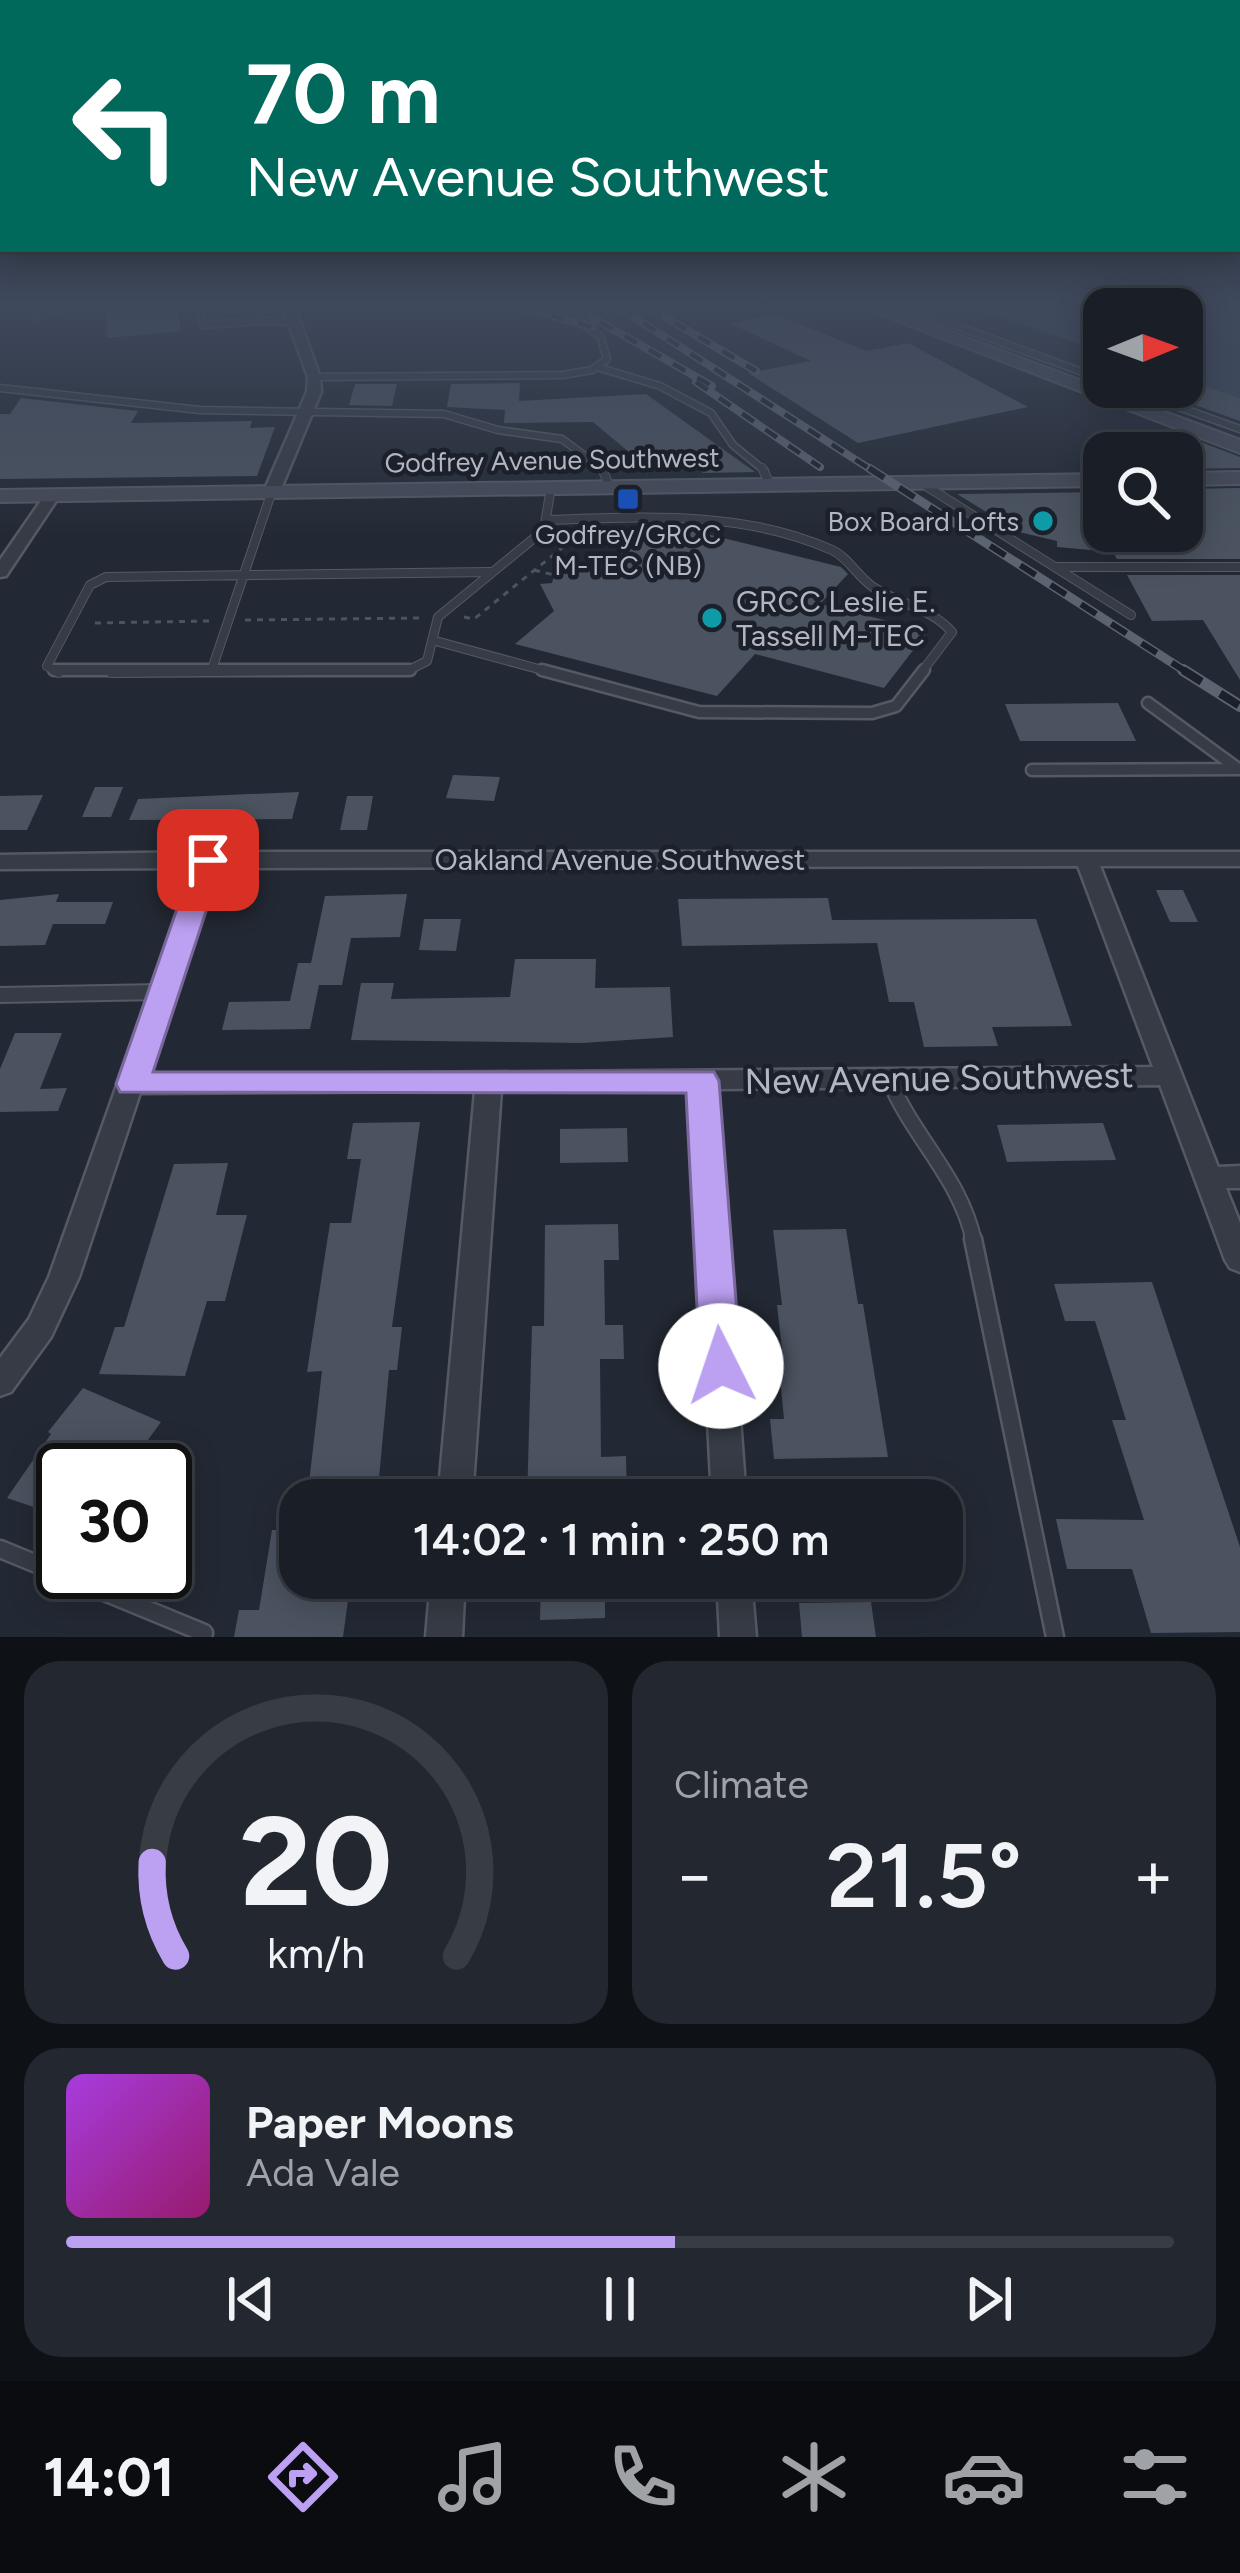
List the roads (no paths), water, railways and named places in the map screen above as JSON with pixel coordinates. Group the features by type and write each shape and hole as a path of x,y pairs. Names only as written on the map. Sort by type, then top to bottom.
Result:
{"main road":[{"path":"1144,408 1240,447"},
{"path":"1203,479 1240,478"},
{"name":"Godfrey Avenue Southwest","path":"0,496 1083,480"}],"street":[{"path":"272,491 314,384"},
{"path":"0,572 52,495"},
{"path":"1086,859 1240,1260"},
{"name":"Oakland Avenue Southwest","path":"0,862 1240,859"},
{"path":"0,1382 40,1328 64,1277 208,860"},
{"name":"New Avenue Southwest","path":"132,1084 1170,1076"},
{"path":"456,1479 489,1080"},
{"path":"703,1081 728,1479"},
{"path":"1208,1178 1240,1177"},
{"path":"444,1637 447,1599"},
{"path":"735,1599 738,1637"}],"lane":[{"path":"655,384 711,413 733,445 766,470 770,484"},
{"path":"0,388 200,410 444,414 498,430 553,436 605,470 609,486"},
{"path":"1179,408 1240,429"},
{"path":"1162,417 1184,410"},
{"path":"920,482 1131,615"},
{"path":"490,572 106,577 90,585 47,667 60,674 409,670 427,661 438,616 536,538 549,520 550,487"},
{"path":"211,672 272,491"},
{"path":"432,640 699,712 872,712 896,706 952,632 938,616 873,587 835,551 747,526 684,515 549,520"},
{"path":"1055,567 1240,567"},
{"path":"1148,703 1239,770"},
{"path":"1032,770 1239,770"},
{"path":"0,995 163,992"},
{"path":"889,1079 899,1109 956,1179 968,1209 1055,1637"},
{"path":"0,1549 204,1633"}],"water":[{"path":"1203,384 1240,384 1240,398 1203,385"}],"railway":[{"path":"699,384 820,467"},
{"path":"739,384 873,471"},
{"path":"869,468 1188,673"},
{"path":"1183,670 1240,706"}],"place":[{"name":"Godfrey/GRCC M-TEC (NB)","path":"628,499"},
{"name":"Box Board Lofts","path":"1043,521"},
{"name":"GRCC Leslie E. Tassell M-TEC","path":"712,618"}]}
